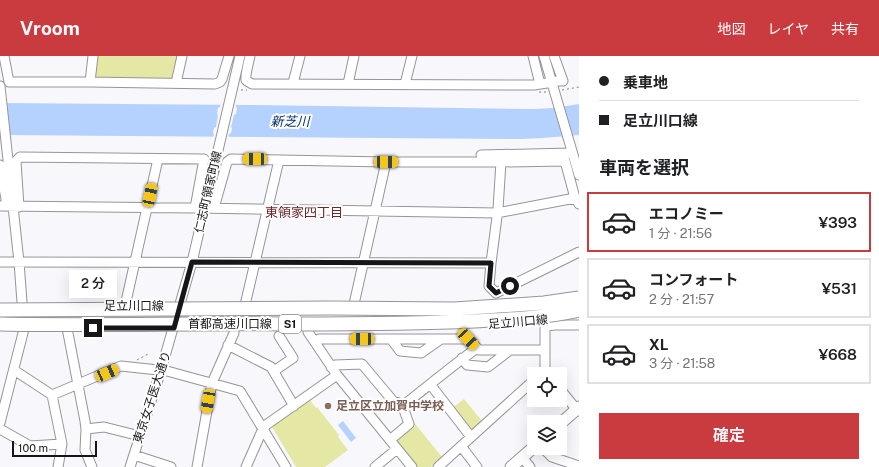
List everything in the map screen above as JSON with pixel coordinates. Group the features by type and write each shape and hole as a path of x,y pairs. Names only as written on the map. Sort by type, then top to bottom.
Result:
{"highway":[{"name":"首都高速川口線","path":"0,310 329,308 454,309 538,303 579,298"},
{"name":"S1","path":"81,309 109,313 196,314 350,312"},
{"name":"首都高速川口線","path":"0,324 329,324 448,322 543,317 579,310"},
{"path":"0,319 350,312"}],"main road":[{"name":"足立川口線","path":"0,307 245,305 350,312 504,302 565,296 579,293"},
{"name":"足立川口線","path":"0,329 461,327 545,324 579,314"},
{"path":"567,418 578,409"},
{"path":"511,467 527,453"}],"street":[{"path":"4,56 9,82 215,84 220,82 222,79 229,56"},
{"path":"90,82 93,56"},
{"path":"176,83 182,56"},
{"name":"仁志町領家町線","path":"174,328 192,262 200,208 219,149 240,56"},
{"path":"250,56 246,80 252,84 534,85 544,83 533,56"},
{"path":"294,83 300,56"},
{"path":"348,84 354,56"},
{"path":"405,84 412,56"},
{"path":"544,56 558,87"},
{"path":"554,56 558,87 572,152 579,175"},
{"path":"0,89 7,148 10,206 19,262 24,329 0,422"},
{"path":"481,155 572,152"},
{"path":"10,206 16,161 20,157 204,159 200,208"},
{"path":"10,206 497,213 577,201 565,161 386,162 231,158 227,162 214,208"},
{"path":"125,306 158,159"},
{"path":"245,305 279,160"},
{"path":"350,312 376,211 386,162"},
{"path":"501,162 489,286 496,293 579,252"},
{"path":"0,165 6,199 10,206"},
{"path":"0,262 135,261 491,263"},
{"path":"545,367 545,324 579,325"},
{"path":"197,467 212,383 234,333 234,327"},
{"path":"308,327 308,332 331,367 412,467"},
{"path":"67,328 86,430 85,450 92,467"},
{"name":"東京女子医大通り","path":"130,467 174,328"},
{"path":"274,371 293,358 279,336"},
{"path":"315,342 319,339 468,339 479,350 545,350"},
{"path":"391,339 400,351 421,353 441,339"},
{"path":"228,345 271,367 294,406"},
{"path":"404,405 476,348"},
{"path":"462,358 467,365 488,367 510,350"},
{"path":"331,367 335,365 362,364 393,401 404,405"},
{"path":"52,395 121,366 167,371 240,391 286,467"},
{"path":"14,370 52,395 62,444 58,467"},
{"path":"246,467 263,429 337,375"},
{"path":"430,384 471,437"},
{"path":"438,467 527,386"},
{"path":"567,397 578,409"},
{"path":"390,440 409,424 403,407 404,405"},
{"path":"86,430 104,427 140,436"},
{"path":"0,429 30,446 62,444"},
{"path":"461,446 477,467"},
{"path":"379,466 397,449"},
{"path":"134,455 171,467"},
{"path":"550,455 579,466"},
{"path":"522,457 530,467"}],"path":[{"path":"558,87 579,87"},
{"path":"136,360 150,353"}],"green space":[{"path":"95,56 179,56 174,77 172,79 95,79 92,76"},
{"path":"464,399 482,421 471,431 452,408"},
{"path":"310,400 339,435 338,437 348,450 325,467 296,467 272,427"},
{"path":"412,420 442,457 431,467 417,467 405,450 402,449 396,441"}],"water":[{"name":"新芝川","path":"0,103 534,109 554,108 579,104 579,135 522,139 0,135"},
{"path":"343,421 356,438 351,442 338,425"}],"pier":[{"path":"221,103 236,103 236,114 234,115 231,133 229,134 228,138 213,138 218,108 220,107"}],"place":[{"name":"足立区立加賀中学校","path":"328,406"}],"district":[{"name":"東領家四丁目","path":"304,212"}],"route":[{"path":"93,328 174,328 192,262 491,263 489,286 496,293 510,286"}]}
